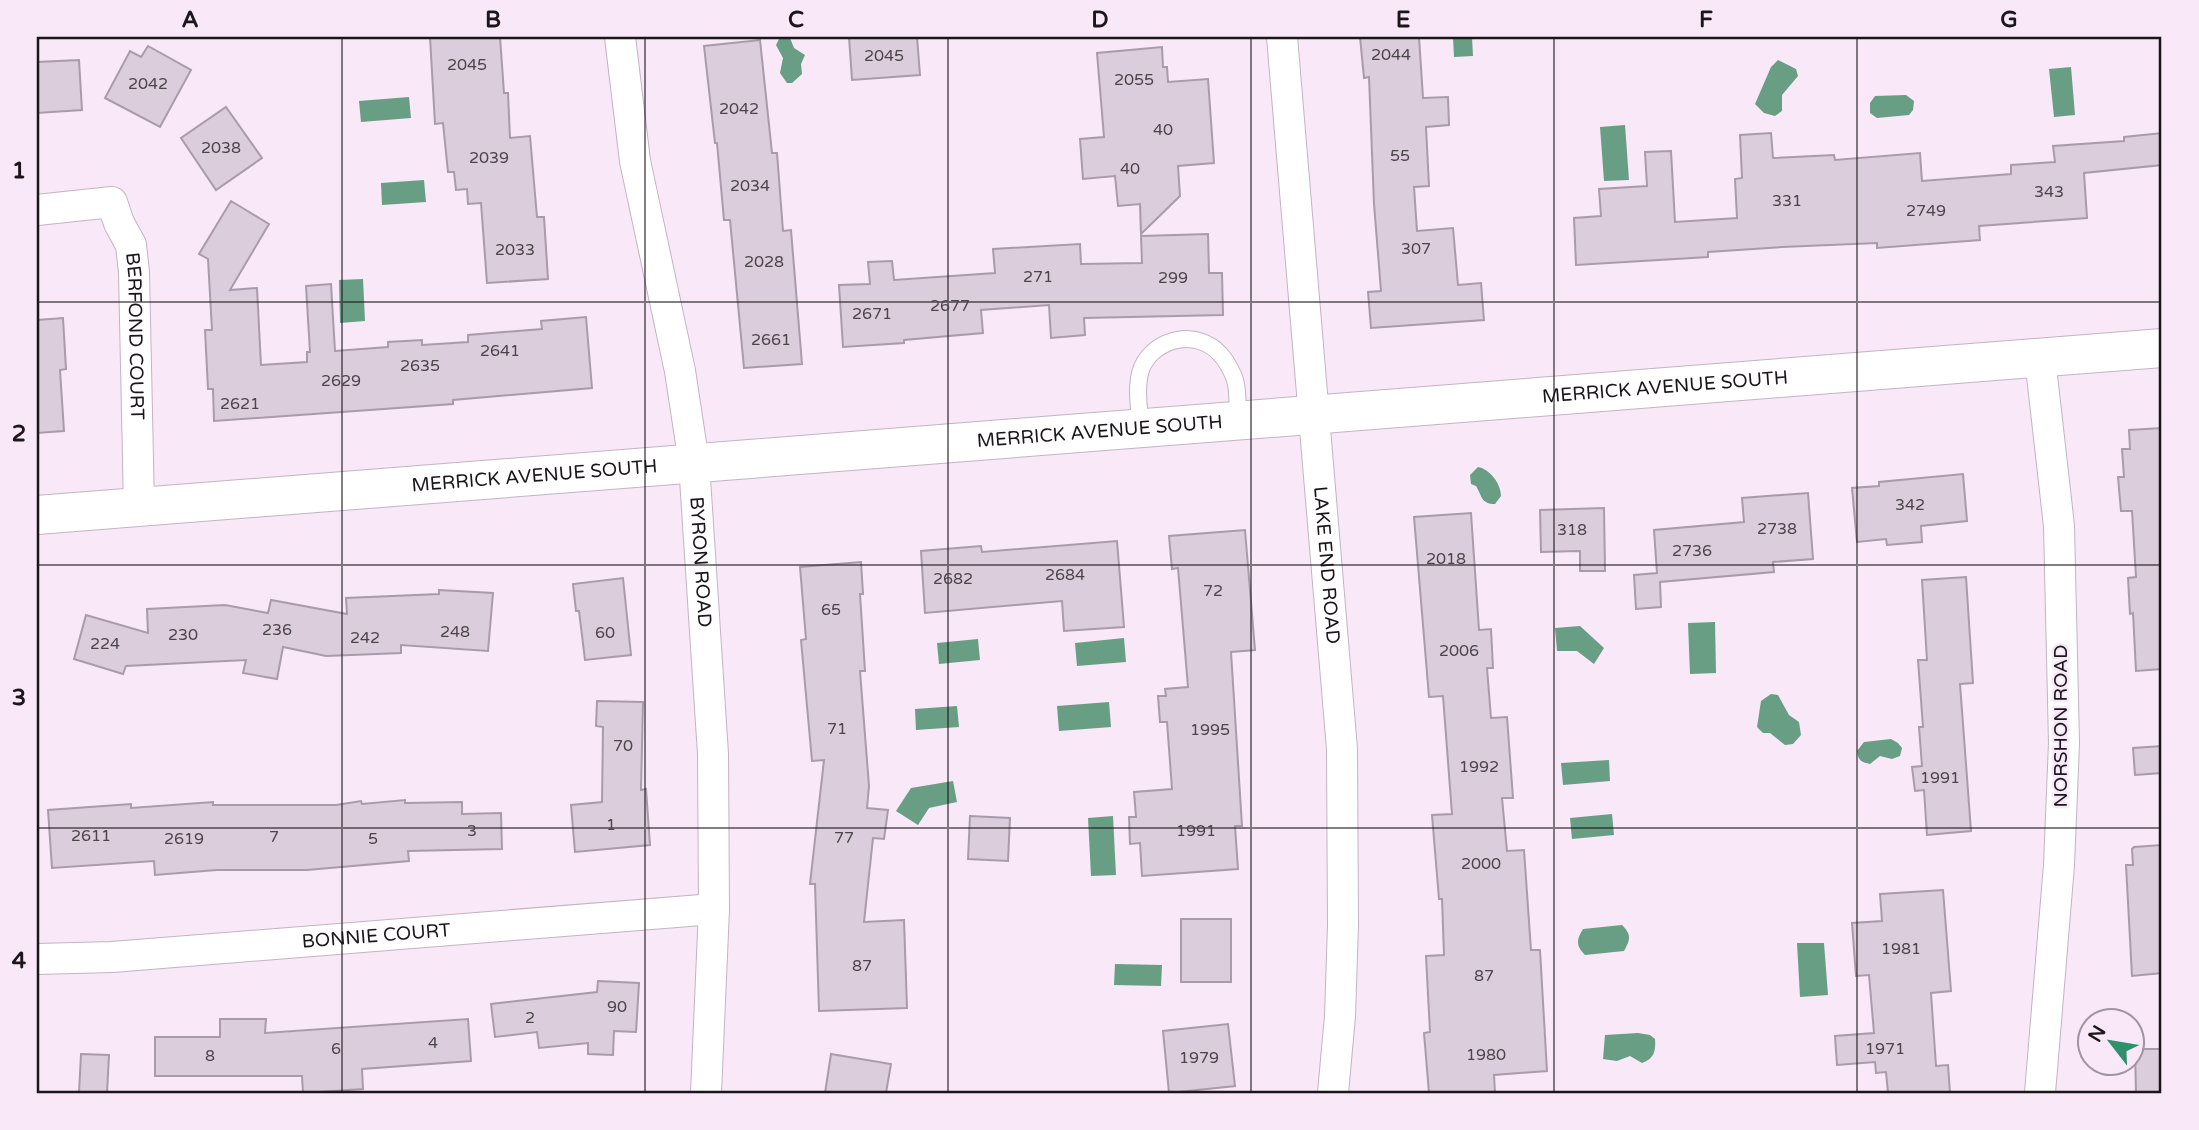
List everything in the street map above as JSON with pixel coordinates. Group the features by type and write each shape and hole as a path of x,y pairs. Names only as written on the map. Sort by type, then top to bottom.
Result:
{"street":[{"name":"BYRON ROAD","path":"620,37 635,160 680,371 694,463 713,754 714,909 706,1093"},
{"name":"LAKE END ROAD","path":"1282,37 1342,749 1343,925 1340,1016 1333,1093"},
{"name":"BERFOND COURT","path":"37,209 112,202 131,245 134,272 139,507"},
{"name":"MERRICK AVENUE SOUTH","path":"37,515 2162,348"},
{"name":"NORSHON ROAD","path":"2040,358 2059,526 2064,743 2059,865 2040,1093"},
{"name":"BONNIE COURT","path":"37,959 111,957 714,909"}],"lane":[{"path":"1141,427 1139,397 1142,367 1157,348 1175,339 1201,341 1220,354 1235,379 1238,421"}],"shaded area":[{"path":"1453,37 1472,37 1473,56 1454,57"},
{"path":"790,38 794,48 805,55 801,64 802,74 792,83 787,83 780,73 783,58 776,45 779,39"},
{"path":"1778,60 1796,69 1798,76 1782,95 1782,111 1775,116 1764,113 1755,104 1771,67"},
{"path":"2071,67 2075,115 2054,117 2049,69"},
{"path":"1906,95 1914,101 1909,115 1877,118 1870,113 1870,103 1875,96"},
{"path":"409,97 411,118 361,122 359,101"},
{"path":"1625,125 1629,180 1604,181 1600,127"},
{"path":"424,180 426,202 382,205 381,183"},
{"path":"363,279 365,321 340,323 339,280"},
{"path":"1478,467 1491,474 1499,487 1501,496 1495,504 1484,501 1476,486 1471,484 1470,475"},
{"path":"1715,622 1716,673 1690,674 1688,623"},
{"path":"1580,626 1604,648 1594,664 1577,651 1557,651 1555,628"},
{"path":"1124,638 1126,662 1077,666 1075,643"},
{"path":"978,639 980,660 939,664 937,643"},
{"path":"1771,694 1778,695 1789,715 1799,722 1801,735 1793,744 1785,745 1757,727 1761,701"},
{"path":"1109,702 1111,727 1059,731 1057,706"},
{"path":"957,706 959,727 916,730 915,709"},
{"path":"1891,739 1902,748 1900,756 1892,759 1880,756 1870,764 1859,759 1857,751 1864,742"},
{"path":"1609,760 1610,781 1563,785 1561,763"},
{"path":"953,781 957,802 929,808 918,825 896,811 911,788"},
{"path":"1612,814 1614,835 1572,839 1570,818"},
{"path":"1113,816 1116,875 1091,876 1088,818"},
{"path":"1622,925 1629,938 1624,951 1585,955 1580,949 1578,940 1583,929"},
{"path":"1797,943 1824,943 1828,995 1800,997"},
{"path":"1115,964 1162,965 1161,986 1114,985"},
{"path":"1605,1035 1650,1035 1655,1039 1652,1057 1642,1063 1630,1056 1617,1061 1603,1059"}],"building":[{"path":"430,37 500,37 504,93 508,93 510,138 530,136 537,217 544,217 548,279 487,283 481,203 468,204 467,189 456,190 454,172 448,172 443,123 435,124"},
{"path":"849,37 917,37 920,75 852,80"},
{"path":"1360,37 1419,37 1423,98 1448,97 1449,125 1426,127 1429,186 1414,187 1417,231 1453,228 1458,285 1481,283 1484,320 1371,328 1368,292 1381,291 1374,204 1369,77 1364,78"},
{"path":"760,40 772,153 777,153 783,231 791,230 802,364 744,368 730,220 724,220 704,46"},
{"path":"148,46 191,70 160,127 105,98 130,51 141,57"},
{"path":"1162,47 1163,67 1167,67 1168,82 1208,79 1214,163 1178,166 1180,196 1141,234 1140,204 1118,206 1115,176 1083,179 1080,139 1104,137 1097,53"},
{"path":"79,60 82,110 37,113 37,62"},
{"path":"226,107 262,158 216,190 181,138"},
{"path":"1771,133 1773,158 1834,155 1835,160 1920,153 1922,181 2011,174 2011,165 2055,162 2053,146 2124,141 2124,137 2162,133 2162,165 2084,173 2087,218 1979,226 1980,240 1877,248 1877,243 1782,247 1708,252 1708,257 1576,265 1574,218 1601,216 1599,189 1647,186 1645,152 1671,151 1675,222 1737,218 1735,179 1742,178 1740,135"},
{"path":"231,201 269,224 230,290 257,288 261,365 307,362 307,352 310,352 306,286 331,284 335,351 388,347 388,342 422,340 422,345 468,342 468,335 542,329 541,321 586,317 592,388 453,400 453,404 214,421 213,389 208,389 205,330 212,330 208,259 199,254"},
{"path":"1208,234 1209,273 1222,273 1223,315 1084,318 1085,335 1051,338 1049,305 981,310 983,333 843,347 839,285 870,284 868,262 892,261 894,280 995,273 993,249 1080,244 1081,264 1142,263 1141,236"},
{"path":"63,318 66,369 60,370 64,431 37,433 37,320"},
{"path":"2162,428 2162,669 2136,671 2128,578 2136,577 2132,511 2121,511 2118,477 2124,477 2122,449 2130,449 2129,430"},
{"path":"1963,474 1967,521 1921,526 1922,542 1887,545 1886,539 1857,542 1852,488 1879,486 1879,482"},
{"path":"1808,493 1813,559 1773,562 1774,572 1660,582 1661,607 1636,609 1634,575 1657,573 1654,530 1744,522 1742,498"},
{"path":"1604,508 1605,571 1580,571 1580,551 1541,552 1540,510"},
{"path":"1471,513 1479,630 1491,629 1493,668 1487,668 1491,718 1507,717 1513,798 1502,798 1507,851 1524,850 1531,950 1540,950 1547,1071 1494,1075 1495,1093 1429,1093 1424,1033 1430,1032 1426,956 1444,955 1442,899 1439,899 1432,815 1452,814 1443,696 1429,697 1414,517"},
{"path":"1245,530 1255,650 1231,652 1242,826 1235,826 1238,869 1142,876 1140,843 1130,844 1129,817 1136,817 1134,792 1172,789 1167,722 1160,722 1158,696 1166,696 1165,689 1188,687 1178,568 1172,569 1169,536"},
{"path":"1117,541 1124,627 1064,631 1062,601 925,613 921,551 981,546 982,552"},
{"path":"861,562 863,594 860,594 865,671 860,671 869,786 867,808 888,810 884,839 873,838 864,922 904,920 907,1008 819,1011 815,884 810,884 824,760 812,761 801,640 806,639 800,567"},
{"path":"1966,577 1973,683 1960,684 1971,831 1927,835 1924,790 1915,791 1912,767 1922,766 1919,727 1923,727 1918,660 1927,660 1922,580"},
{"path":"623,578 631,655 585,660 573,584"},
{"path":"439,590 493,593 488,651 401,645 401,653 326,656 283,647 277,679 243,673 246,660 126,666 123,674 74,659 86,615 148,633 147,609 225,605 268,613 271,600 347,614 346,598 439,594"},
{"path":"597,701 643,702 641,790 646,789 650,845 575,852 571,805 602,802 603,727 596,726"},
{"path":"2162,746 2162,773 2135,775 2133,748"},
{"path":"405,800 405,803 462,802 462,814 501,813 502,849 408,851 409,861 307,870 217,870 155,875 154,861 52,868 48,810 131,804 131,808 213,802 213,805 336,805 361,801 362,804"},
{"path":"970,816 1010,818 1008,861 968,859"},
{"path":"2162,845 2162,973 2132,976 2126,865 2133,865 2134,847"},
{"path":"1943,890 1951,991 1931,993 1936,1066 1948,1065 1950,1093 1888,1093 1886,1072 1876,1073 1875,1062 1837,1065 1835,1036 1874,1033 1869,975 1856,976 1852,923 1882,921 1880,894"},
{"path":"1181,919 1231,919 1231,982 1181,982"},
{"path":"598,981 639,983 636,1032 614,1031 613,1055 588,1054 588,1043 539,1048 537,1032 495,1037 491,1004 597,992"},
{"path":"220,1019 266,1019 265,1033 468,1019 471,1061 362,1069 363,1089 303,1093 302,1076 155,1076 155,1037 220,1037"},
{"path":"1228,1024 1235,1086 1169,1093 1163,1031"},
{"path":"2146,1049 2162,1049 2162,1093 2136,1093 2136,1078 2146,1078"},
{"path":"81,1054 109,1055 107,1093 79,1093"},
{"path":"831,1054 891,1064 886,1093 825,1093"}]}
